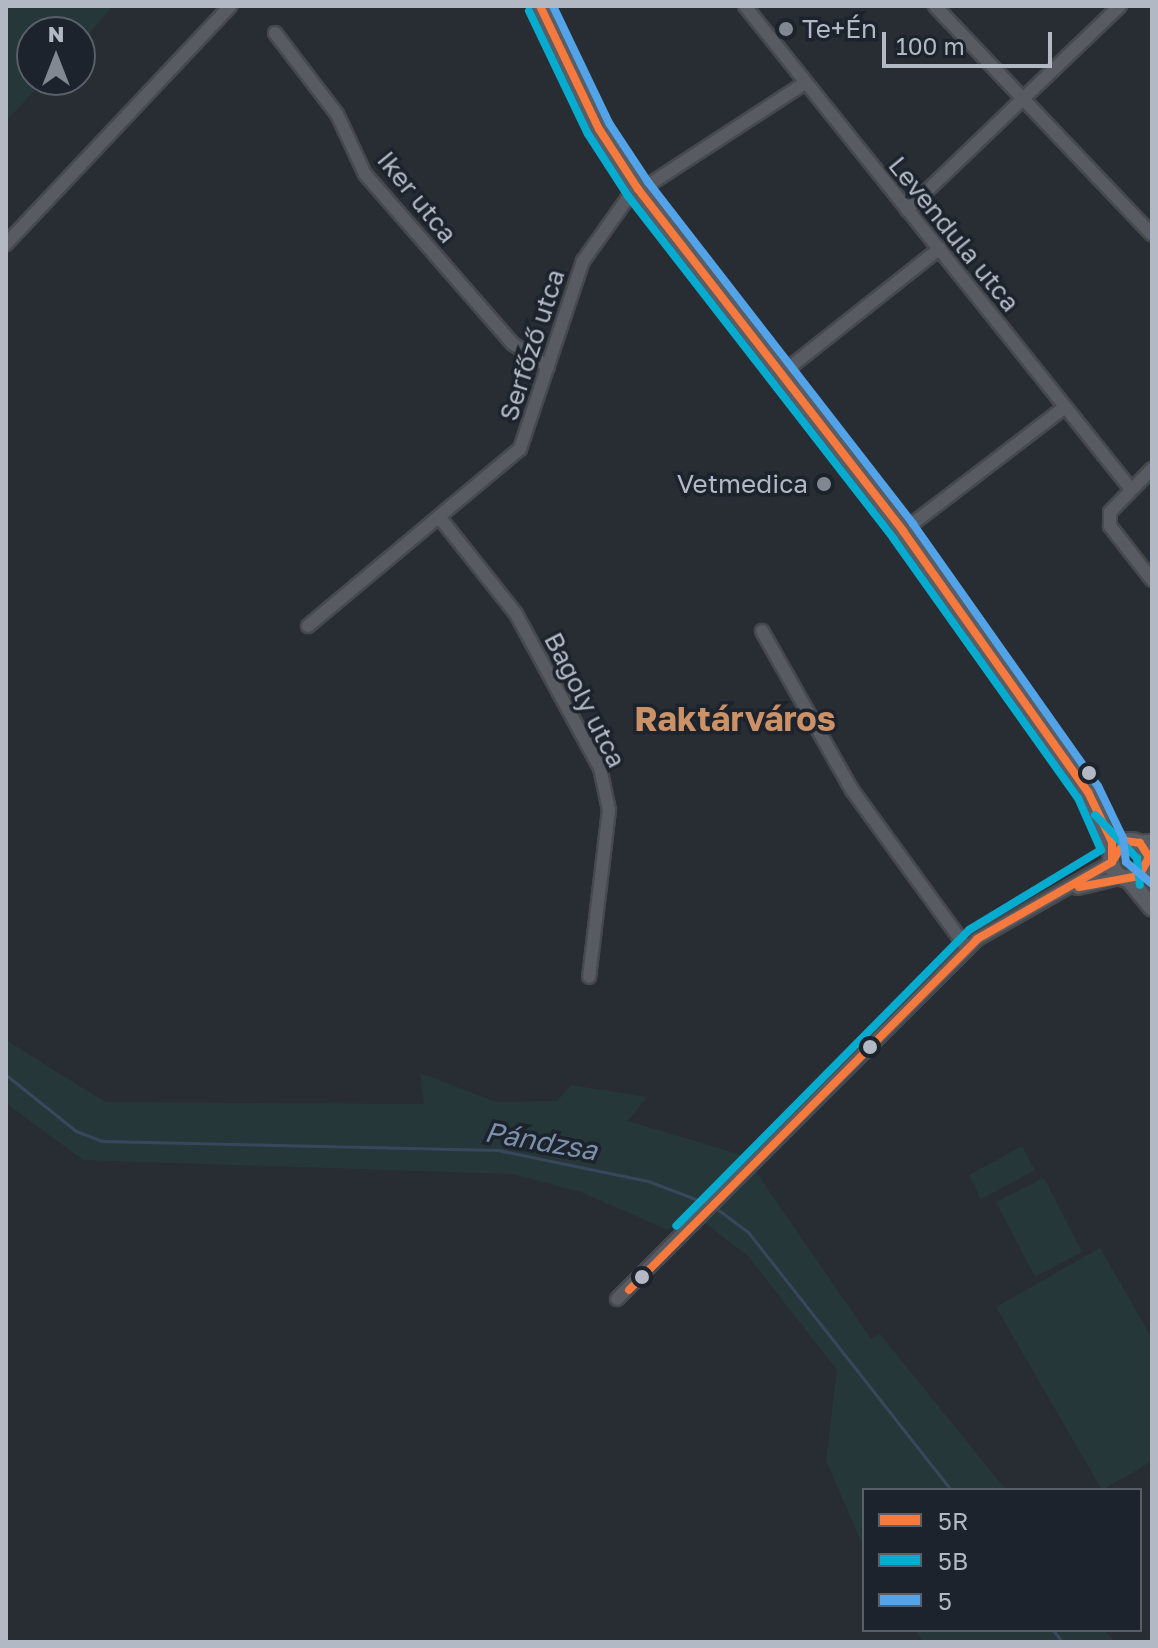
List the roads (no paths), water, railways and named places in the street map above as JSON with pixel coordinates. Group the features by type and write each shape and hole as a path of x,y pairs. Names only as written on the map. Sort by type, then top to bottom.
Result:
{"main road":[{"path":"540,6 599,129 638,189 903,531 1088,792 1139,841 1150,869 1125,878"},
{"path":"1088,792 1125,878 1152,908"},
{"path":"1113,856 1139,841"}],"street":[{"name":"Levendula utca","path":"745,6 1130,488"},
{"path":"935,6 1152,235"},
{"path":"907,210 1022,95 1120,6"},
{"path":"6,244 230,7"},
{"name":"Iker utca","path":"275,33 337,114 365,174 513,344 548,367"},
{"path":"638,189 805,83"},
{"name":"Serfőző utca","path":"308,626 520,449 583,261 638,189"},
{"path":"780,375 940,248"},
{"path":"903,531 1065,407"},
{"path":"1152,469 1112,506 1110,526 1152,580"},
{"name":"Bagoly utca","path":"440,518 516,614 600,768 609,810 589,977"},
{"path":"762,631 852,790 967,948"},
{"path":"617,1299 967,948 1113,856"},
{"path":"1044,899 1125,878"}],"waterway":[{"name":"Pándzsa","path":"6,1075 76,1131 102,1141 498,1150 648,1181 706,1203"},
{"name":"Pándzsa","path":"713,1206 748,1232 949,1488"},
{"name":"Pándzsa","path":"1054,1632 1062,1642"}],"place":[{"name":"Te+Én","path":"786,29"},
{"name":"Vetmedica","path":"824,484"}],"district":[{"name":"Raktárváros","path":"735,719"}]}
